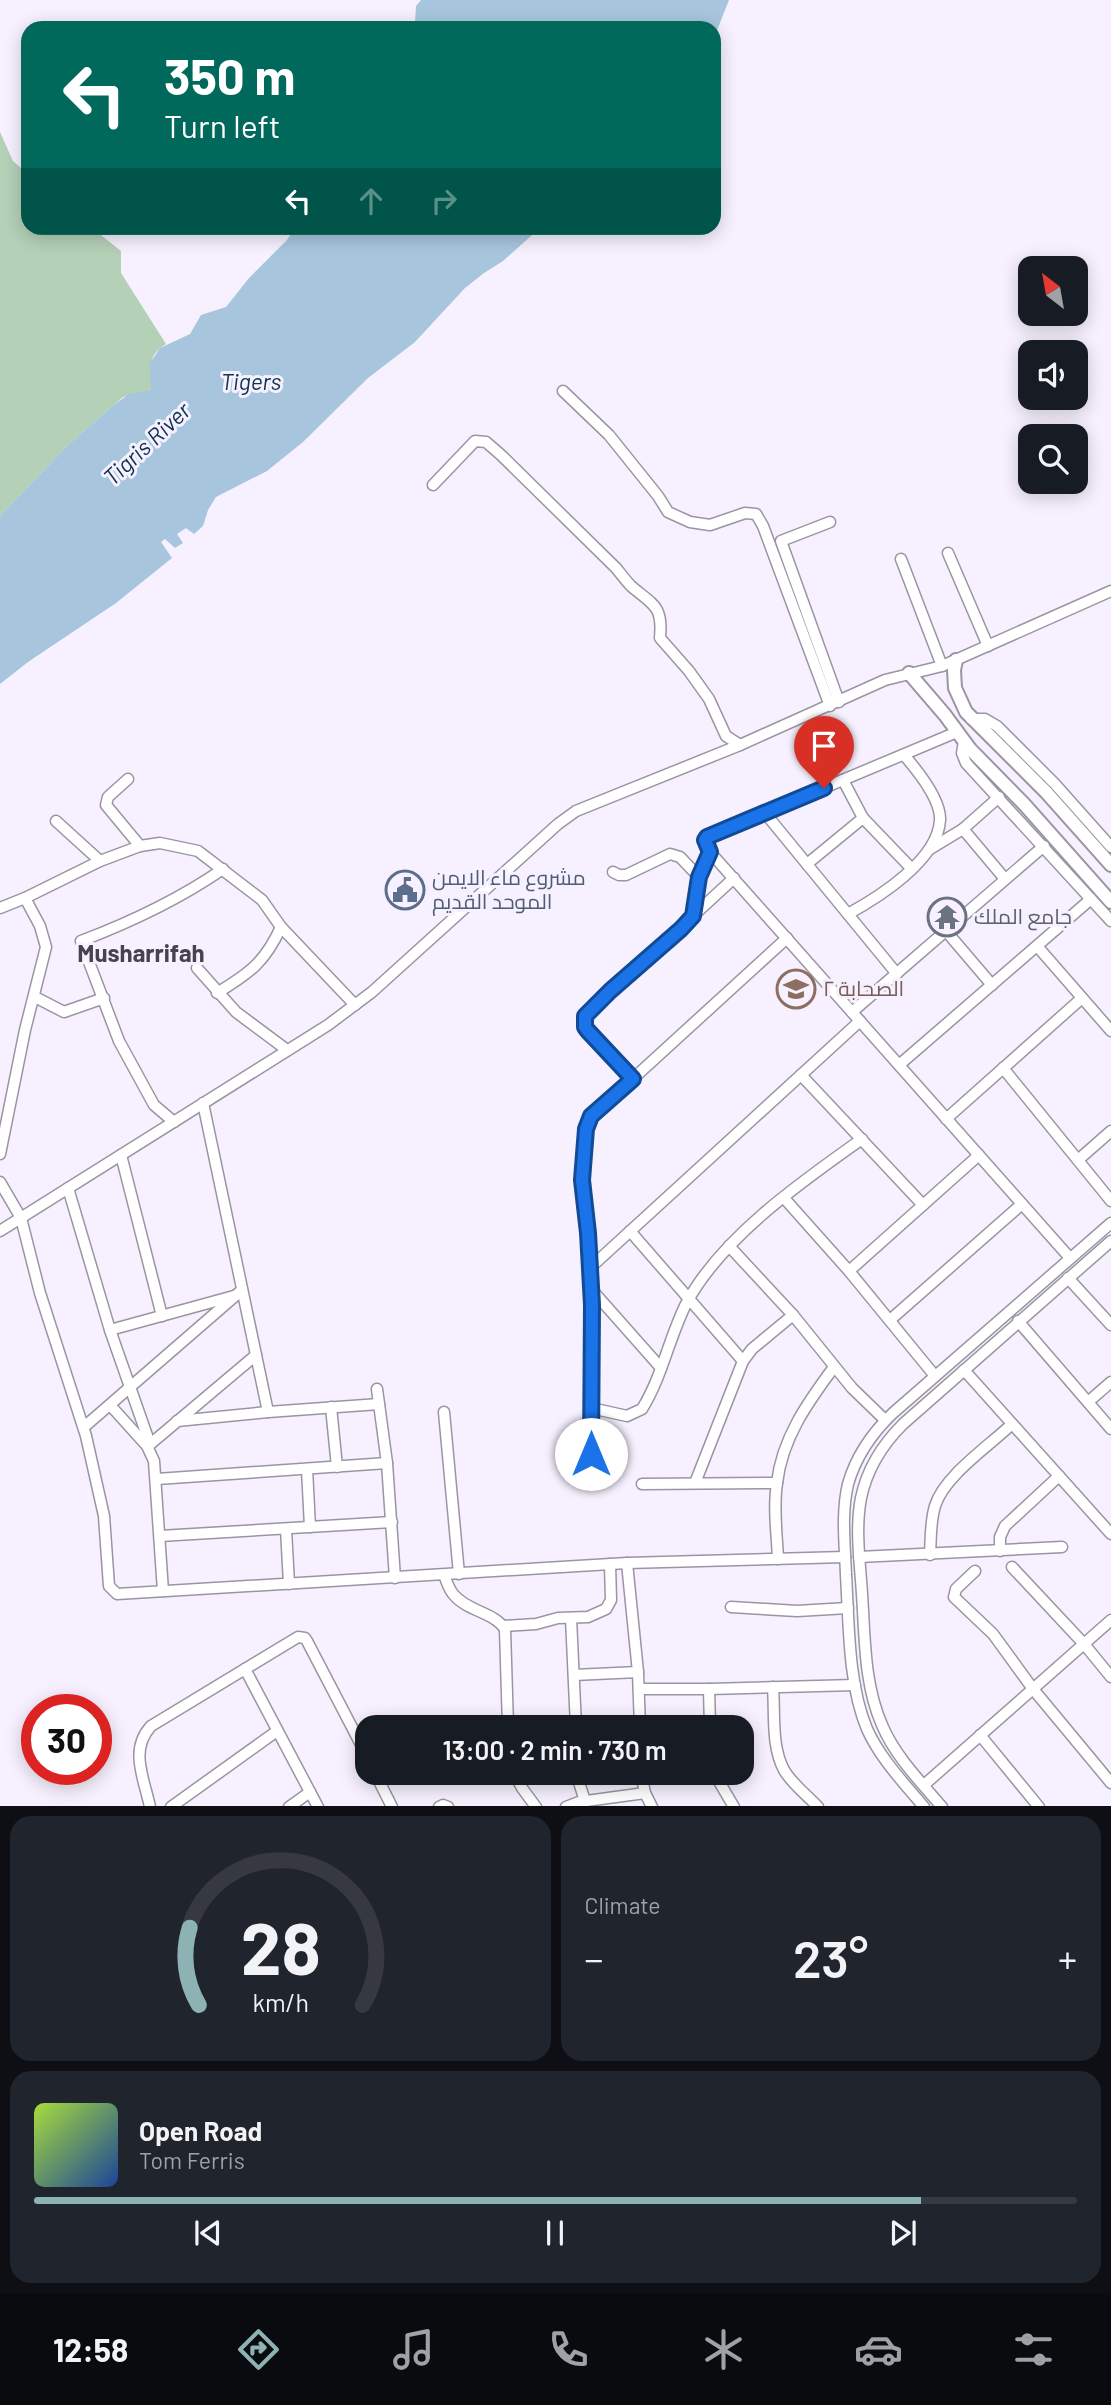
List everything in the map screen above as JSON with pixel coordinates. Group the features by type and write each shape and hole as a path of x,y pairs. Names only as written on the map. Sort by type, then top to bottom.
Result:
{"main road":[{"path":"956,660 954,679 961,705 971,719 1029,775 1111,865"},
{"path":"909,673 946,715 960,737 1036,816 1111,902"},
{"path":"946,715 961,705"}],"street":[{"path":"563,391 609,435 668,512 690,522 710,525 745,513 756,514 834,704"},
{"path":"433,485 475,441 486,442 616,568 631,586 649,598 659,615 660,638 709,699 726,736 740,745"},
{"path":"830,522 781,541 834,704"},
{"path":"948,553 988,646"},
{"path":"901,559 942,666"},
{"path":"0,1231 355,1006 558,824 576,811 740,745 885,680 942,666 1111,591"},
{"path":"971,719 985,719 998,726 1111,847"},
{"path":"1070,1258 710,852 705,840 904,755 960,737 964,760 1111,921"},
{"path":"904,755 917,769 936,803 940,818 938,832 929,850"},
{"path":"128,779 108,797 106,805 139,846"},
{"path":"843,780 863,818 911,869"},
{"path":"848,914 881,894 929,850 963,829 999,797"},
{"path":"765,813 897,974"},
{"path":"807,864 863,818"},
{"path":"56,821 100,861"},
{"path":"963,829 1005,879"},
{"path":"0,908 100,861 139,846 160,843 198,851 262,900 281,927 355,1006"},
{"path":"591,1267 801,1074 897,974 1044,846"},
{"path":"693,916 699,877 710,852"},
{"path":"613,872 619,876 626,875 670,854 684,860 699,877"},
{"path":"174,1122 154,1105 119,1041 80,941 141,917 196,888 223,869"},
{"path":"633,1079 588,1031 585,1027 585,1016 734,878"},
{"path":"0,1154 46,942 25,898"},
{"path":"899,1065 1091,899"},
{"path":"217,993 246,976 270,951 281,927"},
{"path":"946,932 992,985"},
{"path":"591,1454 591,1267 582,1180 586,1129 591,1116 787,938"},
{"path":"1037,946 1111,1031"},
{"path":"197,968 236,1012 287,1050"},
{"path":"35,997 65,1012 104,998"},
{"path":"946,1119 1082,998"},
{"path":"1003,1068 1111,1201"},
{"path":"801,1074 923,1205"},
{"path":"203,1102 240,1293 268,1412"},
{"path":"1078,1160 1111,1131"},
{"path":"591,1408 627,1416 638,1413 645,1404 690,1298 716,1259 784,1198 862,1139"},
{"path":"121,1155 162,1316"},
{"path":"849,1271 979,1155"},
{"path":"0,1182 21,1218 40,1293 84,1427 104,1516 110,1589 117,1594 628,1563 845,1557"},
{"path":"68,1188 110,1330 154,1461 163,1591"},
{"path":"784,1198 849,1271 935,1376"},
{"path":"890,1320 1022,1204"},
{"path":"923,1806 876,1746 862,1715 855,1685 845,1557 845,1503 852,1473 866,1445 885,1420 1111,1223"},
{"path":"630,1231 743,1361"},
{"path":"941,1806 889,1740 873,1701 868,1673 859,1558 861,1497 879,1452 902,1424 1111,1241"},
{"path":"729,1246 793,1315 862,1399 885,1420"},
{"path":"1068,1278 1111,1325"},
{"path":"591,1289 661,1368"},
{"path":"110,1330 240,1293"},
{"path":"84,1427 240,1293"},
{"path":"1027,1295 1036,1305"},
{"path":"695,1483 743,1361 752,1349 793,1315"},
{"path":"1018,1321 1111,1430"},
{"path":"149,1445 256,1355"},
{"path":"778,1559 776,1483 792,1431 810,1399 834,1367"},
{"path":"964,1370 1111,1534"},
{"path":"1088,1402 1111,1382"},
{"path":"377,1389 387,1463 395,1578"},
{"path":"177,1421 379,1404"},
{"path":"110,1405 149,1445"},
{"path":"331,1407 337,1466"},
{"path":"444,1412 459,1574"},
{"path":"930,1555 932,1518 942,1490 1013,1424"},
{"path":"157,1479 387,1463"},
{"path":"307,1469 310,1527"},
{"path":"1000,1551 1000,1537 1004,1526 1059,1476"},
{"path":"642,1484 776,1483"},
{"path":"160,1536 392,1522"},
{"path":"286,1529 289,1584"},
{"path":"845,1534 859,1534"},
{"path":"859,1558 1062,1547"},
{"path":"628,1563 640,1715"},
{"path":"444,1575 459,1600 504,1626 588,1617 609,1607 610,1564"},
{"path":"1012,1567 1111,1677"},
{"path":"975,1571 956,1589 954,1597 993,1634 1032,1689 1111,1783"},
{"path":"731,1607 792,1611 848,1608"},
{"path":"571,1618 576,1715"},
{"path":"924,1785 1111,1620"},
{"path":"504,1626 508,1715"},
{"path":"150,1806 138,1748 142,1736 150,1726 298,1637 305,1638 355,1733"},
{"path":"244,1669 317,1806"},
{"path":"574,1675 638,1672"},
{"path":"639,1689 855,1685"},
{"path":"773,1687 776,1743 780,1762 790,1778 817,1806"},
{"path":"709,1689 710,1715"},
{"path":"172,1806 277,1731"},
{"path":"980,1735 1038,1806"},
{"path":"381,1785 392,1806"},
{"path":"520,1785 536,1806"},
{"path":"580,1785 585,1801"},
{"path":"643,1785 652,1806"},
{"path":"721,1785 733,1806"},
{"path":"290,1806 310,1792"},
{"path":"569,1806 585,1801 645,1793"}],"green space":[{"path":"0,132 13,161 21,168 21,235 101,235 121,251 121,273 166,344 152,359 151,390 123,397 68,445 0,516"}],"water":[{"path":"421,0 729,0 721,21 415,21 416,6"},
{"name":"Tigers","path":"290,235 532,235 503,261 465,288 415,342 368,378 303,442 267,471 216,497 203,526 194,534 186,528 177,534 183,543 175,548 165,539 161,542 172,558 116,603 0,684 0,516 68,445 115,404 129,394 151,390 150,363 160,348 190,334 201,315 226,307 249,278"}],"place":[{"name":"مشروع ماء الايمن الموحد القديم","path":"405,890"},
{"name":"جامع الملك","path":"947,917"},
{"name":"الصحابة ٢","path":"796,989"}],"district":[{"name":"Musharrifah","path":"141,954"}],"route":[{"path":"591,1454 591,1267 582,1180 586,1129 591,1116 633,1079 588,1031 585,1027 585,1016 693,916 695,889 710,852 705,840 707,837 824,788"}],"water label":[{"name":"Tigris River","path":"147,444"}]}
